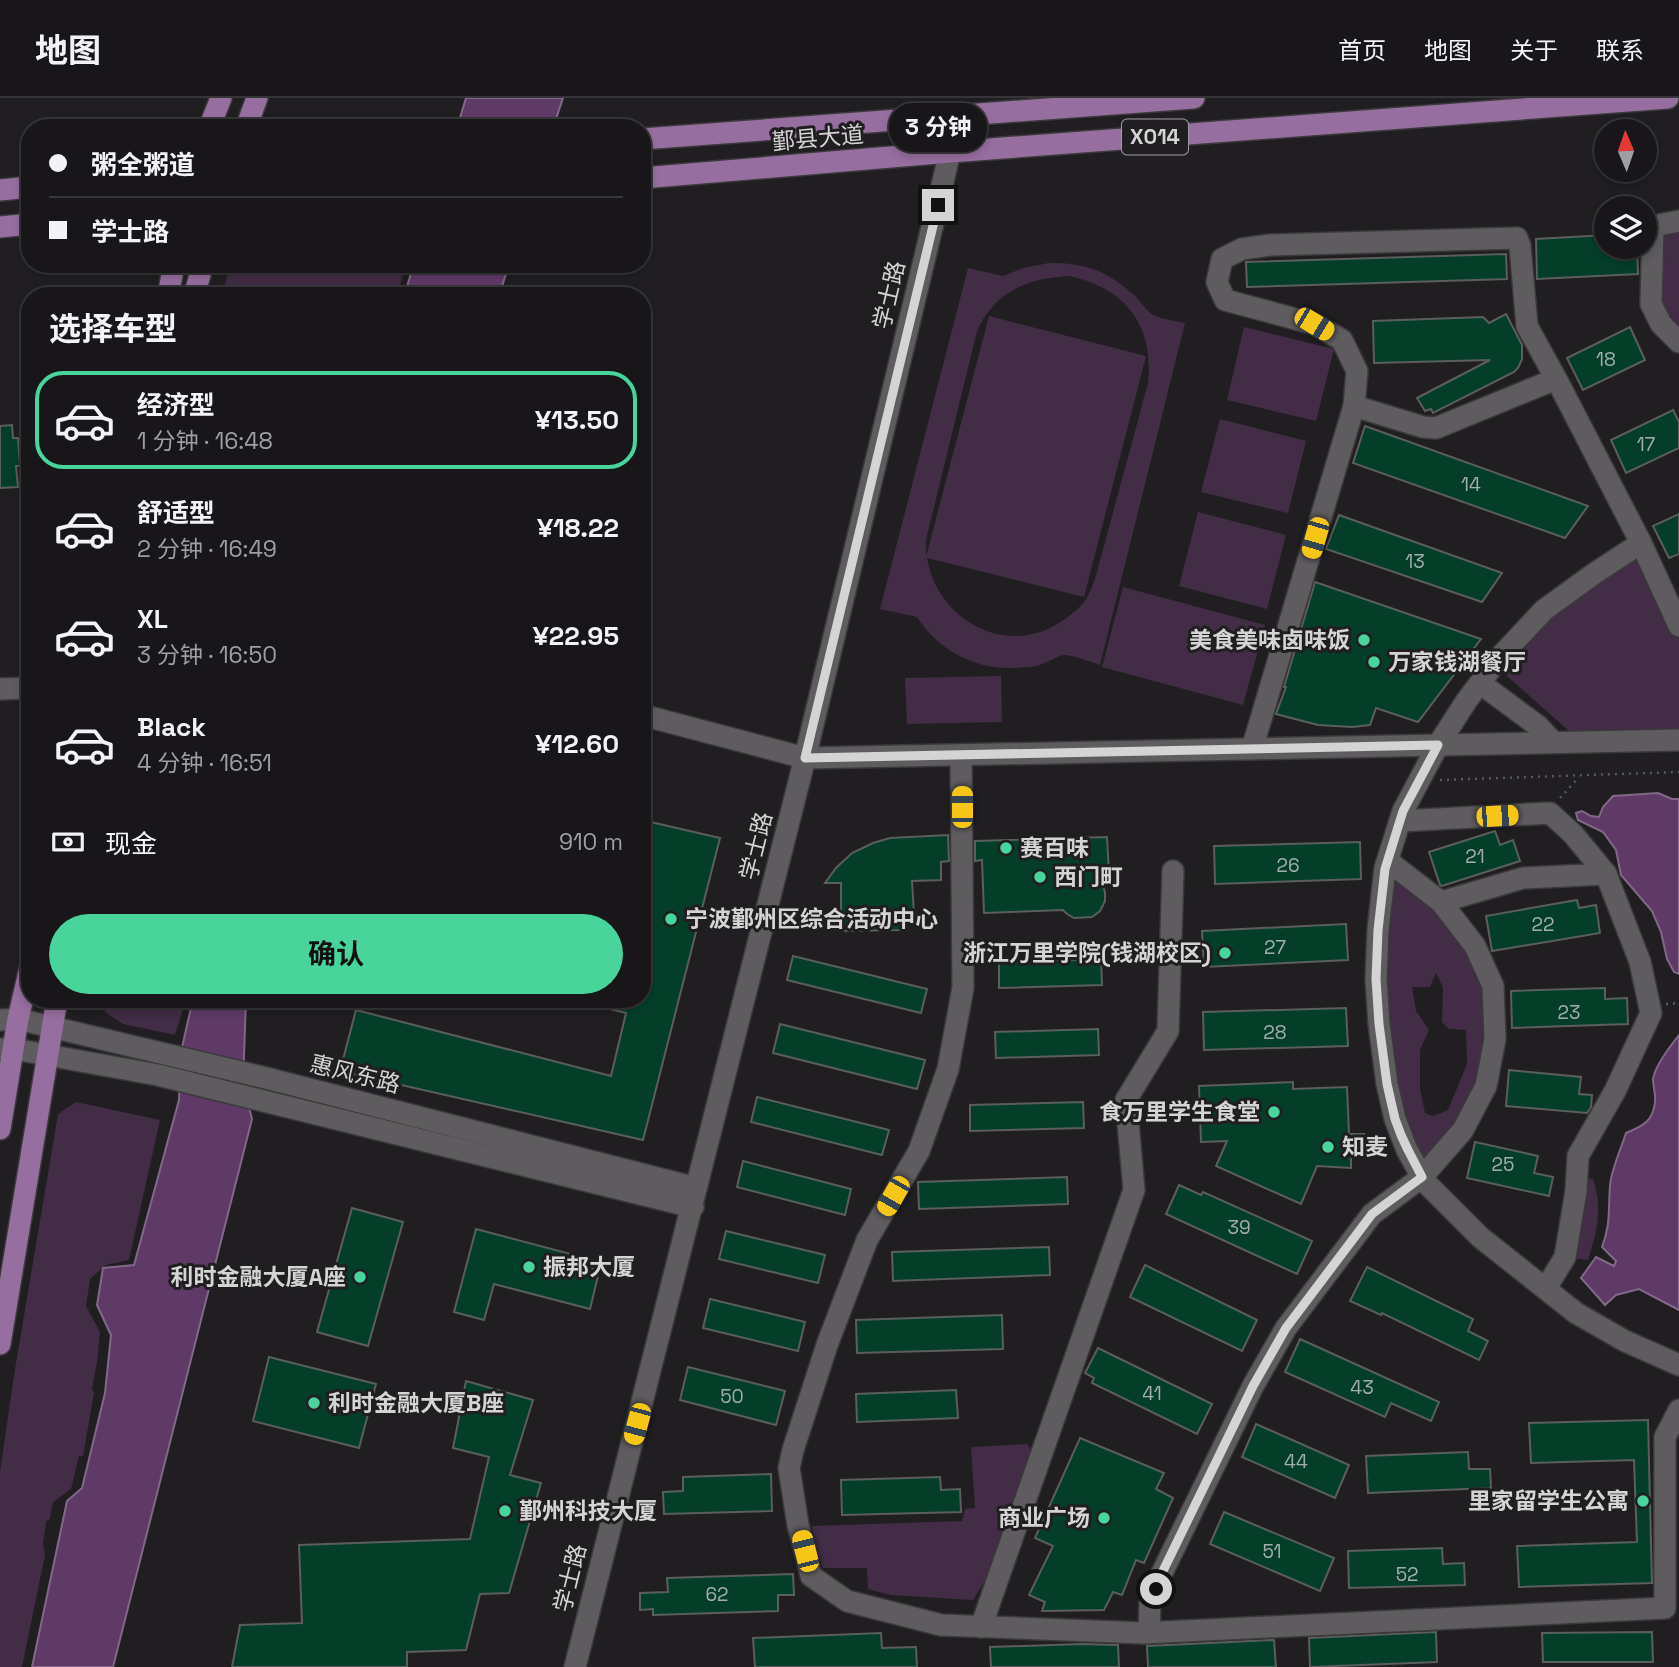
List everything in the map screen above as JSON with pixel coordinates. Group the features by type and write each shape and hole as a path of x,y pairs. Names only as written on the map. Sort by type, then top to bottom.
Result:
{"main road":[{"path":"213,119 221,98"},
{"path":"249,119 257,98"},
{"name":"鄞县大道","path":"651,138 1194,98"},
{"name":"鄞县大道","path":"651,177 1668,98"},
{"path":"0,190 21,188"},
{"path":"0,227 21,225"},
{"path":"0,1129 9,1019 21,990"},
{"path":"0,1343 56,1008"}],"street":[{"name":"学士路","path":"575,1667 805,758 950,152 947,116"},
{"path":"1679,220 1653,226 1651,304 1661,324 1679,342"},
{"path":"1252,748 1354,406 1357,371 1342,340 1314,324 1225,300 1217,282 1222,259 1242,249 1270,245 1517,238 1527,326 1641,543 1679,626"},
{"path":"1354,406 1423,427 1436,428 1556,379"},
{"path":"1641,543 1544,610 1499,658 1438,745 1403,811 1385,869 1376,979 1387,1084 1395,1119 1425,1182 1480,1237 1576,1312 1625,1340 1679,1365"},
{"path":"1480,683 1538,726 1553,743"},
{"path":"0,688 21,688"},
{"path":"651,717 805,758 1679,740"},
{"path":"961,755 963,988 948,1069 919,1151 867,1240 827,1345 793,1450 789,1468 811,1576 847,1601 941,1625 981,1627 1149,1633 1665,1608 1665,1437 1679,1410"},
{"path":"1400,821 1550,813 1573,834 1606,874 1640,962 1651,1013 1615,1091 1577,1156 1576,1191 1565,1257 1546,1288"},
{"path":"1149,1633 1150,1604 1161,1575 1253,1386 1286,1328 1372,1214 1422,1177 1463,1129 1486,1086 1495,1039 1493,986 1475,946 1441,902 1388,861"},
{"path":"981,1627 1134,1190 1126,1100 1168,1031 1173,871"},
{"path":"1441,902 1523,878 1606,874"},
{"name":"惠风东路","path":"9,1019 53,1027 266,1079 694,1197"},
{"path":"7,1049 158,1075 694,1197"}],"path":[{"path":"1419,780 1679,772"},
{"path":"1546,813 1580,775"}],"shaded area":[{"path":"466,98 563,98 556,119 460,119"},
{"path":"1679,229 1679,326 1660,304 1658,233"},
{"path":"1049,263 1074,264 1095,270 1124,286 1153,315 1185,323 1100,665 1067,655 1029,667 1010,668 979,664 950,651 917,617 880,609 968,268 1003,276 1023,268","holes":["1070,276 1107,290 1133,313 1146,344 1148,383 1095,579 1087,597 1069,616 1041,632 1019,636 998,634 978,627 960,615 945,599 933,580 927,558 1084,597 1146,356 989,316 926,557 926,540 977,331 993,306 1014,289 1055,277"]},
{"path":"403,273 400,287 225,287 227,275"},
{"path":"411,273 506,273 502,287 407,287"},
{"path":"1244,327 1334,349 1316,421 1227,400"},
{"path":"1220,419 1306,441 1288,513 1201,492"},
{"path":"1198,512 1286,535 1267,609 1179,586"},
{"path":"1639,553 1679,639 1679,729 1570,732 1498,668 1542,620"},
{"path":"1123,587 1265,625 1243,705 1102,667"},
{"path":"1001,676 1002,722 907,724 905,678"},
{"path":"1658,793 1679,799 1679,974 1674,972 1667,959 1661,932 1652,911 1621,875 1616,850 1603,832 1578,820 1576,813 1582,811 1599,817 1603,807 1613,796"},
{"path":"1387,875 1443,908 1492,987 1484,1083 1421,1170 1411,1149 1381,1006","holes":["1436,973 1443,987 1442,1022 1449,1029 1466,1030 1467,1064 1448,1110 1433,1116 1425,1113 1420,1089 1420,1050 1429,1030 1416,1011 1412,987 1430,987"]},
{"path":"104,1008 183,1008 175,1035 123,1024 105,1012"},
{"path":"191,1008 246,1008 243,1084 252,1119 113,1667 32,1667 67,1501 82,1488 105,1393 111,1335 97,1305 103,1268 134,1265 179,1100 181,1052"},
{"path":"1679,1035 1679,1310 1639,1289 1616,1295 1605,1305 1581,1278 1596,1257 1614,1266 1616,1261 1602,1247 1608,1223 1612,1173 1626,1133 1642,1125 1652,1114 1655,1099 1654,1074"},
{"path":"76,1102 160,1120 129,1260 106,1265 90,1279 86,1306 100,1332 92,1388 94,1393 83,1456 79,1456 71,1489 53,1502 50,1518 46,1522 43,1544 45,1555 22,1667 0,1667 0,1472 58,1114"},
{"path":"1577,1177 1593,1179 1598,1200 1596,1230 1588,1260 1565,1257"},
{"path":"1027,1444 1031,1450 1011,1519 993,1568 973,1600 890,1595 868,1589 867,1568 823,1568 815,1549 812,1526 962,1521 965,1509 975,1508 971,1447"}],"building":[{"path":"1594,236 1594,259 1637,259 1638,274 1537,279 1536,239"},
{"path":"1506,254 1507,279 1247,287 1246,262"},
{"path":"1506,314 1522,345 1522,359 1518,368 1433,413 1431,409 1425,411 1417,398 1490,360 1374,363 1373,321 1483,317 1489,323"},
{"path":"1630,327 1645,360 1583,390 1567,358"},
{"path":"1673,410 1679,422 1679,448 1626,473 1611,440"},
{"path":"12,425 13,438 18,438 18,487 0,488 0,426"},
{"path":"1365,426 1588,506 1565,538 1353,463"},
{"path":"1679,514 1679,554 1669,558 1653,526"},
{"path":"1339,515 1502,573 1482,602 1326,549"},
{"name":"万家钱湖餐厅","path":"1315,582 1481,639 1418,722 1376,708 1370,725 1352,727 1318,725 1276,714"},
{"name":"宁波鄞州区综合活动中心","path":"651,822 720,838 643,1140 340,1071 356,1010 611,1076 626,1013 605,1008 651,1008"},
{"path":"1495,831 1500,845 1513,840 1520,861 1440,885 1429,852"},
{"path":"948,835 949,861 941,862 941,880 912,881 914,914 905,914 905,930 841,931 841,883 825,883 852,853 890,838"},
{"name":"西门町","path":"1107,837 1109,874 1099,874 1105,901 1100,911 1092,917 1074,918 1063,910 984,913 982,860 975,861 975,841"},
{"path":"1360,842 1361,879 1215,884 1214,846"},
{"path":"1577,900 1579,908 1596,905 1600,933 1492,951 1486,916"},
{"path":"1346,924 1348,960 1204,967 1202,931"},
{"path":"793,956 927,989 921,1013 787,980"},
{"path":"1101,959 1102,985 999,988 999,962"},
{"path":"1605,988 1605,999 1627,998 1628,1024 1512,1028 1511,991"},
{"path":"1346,1008 1348,1046 1204,1050 1203,1012"},
{"path":"780,1024 925,1060 917,1089 773,1053"},
{"path":"1098,1029 1099,1055 996,1058 995,1032"},
{"path":"1509,1070 1581,1077 1579,1094 1592,1095 1591,1107 1587,1113 1506,1106"},
{"name":"食万里学生食堂","path":"1293,1082 1293,1089 1347,1087 1349,1134 1364,1134 1364,1155 1351,1155 1351,1168 1317,1166 1301,1204 1216,1166 1227,1141 1201,1142 1199,1086"},
{"path":"757,1097 889,1130 882,1155 751,1122"},
{"path":"1083,1102 1084,1128 970,1131 970,1105"},
{"path":"1475,1142 1538,1156 1534,1173 1553,1177 1549,1196 1467,1178"},
{"path":"743,1161 851,1189 845,1215 737,1187"},
{"path":"1067,1177 1068,1204 919,1209 918,1182"},
{"path":"1179,1185 1201,1195 1203,1192 1312,1241 1297,1274 1166,1214"},
{"name":"利时金融大厦A座","path":"352,1208 403,1222 368,1346 317,1332"},
{"name":"振邦大厦","path":"476,1229 586,1258 598,1276 590,1309 494,1284 484,1320 454,1312"},
{"path":"726,1231 825,1255 818,1283 719,1259"},
{"path":"1049,1247 1050,1275 893,1281 892,1252"},
{"path":"1145,1265 1257,1320 1242,1351 1130,1297"},
{"path":"1367,1267 1473,1319 1468,1331 1488,1341 1479,1360 1382,1313 1381,1315 1350,1301"},
{"path":"710,1299 805,1322 798,1351 703,1328"},
{"path":"1002,1315 1003,1349 857,1353 856,1320"},
{"path":"1300,1339 1439,1402 1431,1421 1391,1403 1385,1417 1285,1372"},
{"path":"1098,1348 1212,1404 1197,1434 1092,1383 1094,1378 1085,1373"},
{"name":"利时金融大厦B座","path":"269,1357 376,1384 359,1448 253,1421"},
{"path":"688,1367 785,1391 776,1425 680,1400"},
{"name":"鄞州科技大厦","path":"466,1381 533,1400 510,1475 541,1483 509,1593 480,1594 466,1650 407,1652 407,1667 232,1667 240,1625 302,1623 299,1545 470,1539 489,1457 453,1448"},
{"path":"956,1390 958,1418 857,1422 856,1394"},
{"path":"1648,1420 1652,1583 1519,1587 1517,1546 1637,1542 1634,1460 1531,1463 1529,1423"},
{"path":"1256,1424 1349,1465 1335,1498 1242,1457"},
{"name":"商业广场","path":"1080,1438 1164,1473 1156,1489 1173,1498 1144,1563 1136,1560 1122,1595 1113,1592 1104,1610 1042,1611 1045,1602 1029,1595 1053,1546 1035,1538"},
{"path":"1468,1452 1469,1469 1490,1469 1491,1488 1368,1493 1366,1456"},
{"path":"771,1474 772,1511 664,1514 663,1492 683,1491 683,1477"},
{"path":"940,1477 941,1490 960,1489 961,1512 842,1515 841,1480"},
{"path":"1224,1512 1334,1558 1320,1591 1210,1544"},
{"path":"1442,1548 1443,1564 1464,1563 1465,1585 1349,1588 1348,1551"},
{"path":"793,1574 794,1595 778,1595 778,1611 653,1615 653,1609 640,1610 640,1593 668,1592 667,1578"},
{"path":"1436,1632 1437,1662 1310,1667 1309,1638"},
{"path":"1652,1632 1653,1662 1543,1662 1542,1633"},
{"path":"881,1633 882,1648 916,1647 917,1667 755,1667 753,1638"},
{"path":"1274,1640 1276,1667 1148,1667 1147,1646"},
{"path":"1118,1645 1119,1667 991,1667 990,1647"}],"place":[{"name":"美食美味卤味饭","path":"1364,640"},
{"name":"万家钱湖餐厅","path":"1374,662"},
{"name":"赛百味","path":"1006,848"},
{"name":"西门町","path":"1040,877"},
{"name":"宁波鄞州区综合活动中心","path":"671,919"},
{"name":"浙江万里学院(钱湖校区)","path":"1225,953"},
{"name":"食万里学生食堂","path":"1274,1112"},
{"name":"知麦","path":"1328,1147"},
{"name":"振邦大厦","path":"529,1267"},
{"name":"利时金融大厦A座","path":"360,1277"},
{"name":"利时金融大厦B座","path":"314,1403"},
{"name":"里家留学生公寓","path":"1643,1501"},
{"name":"鄞州科技大厦","path":"505,1511"},
{"name":"商业广场","path":"1104,1518"}],"route":[{"path":"938,205 805,758 1438,745 1403,811 1385,869 1376,979 1387,1084 1395,1119 1422,1177 1372,1214 1286,1328 1253,1386 1156,1589"}]}
